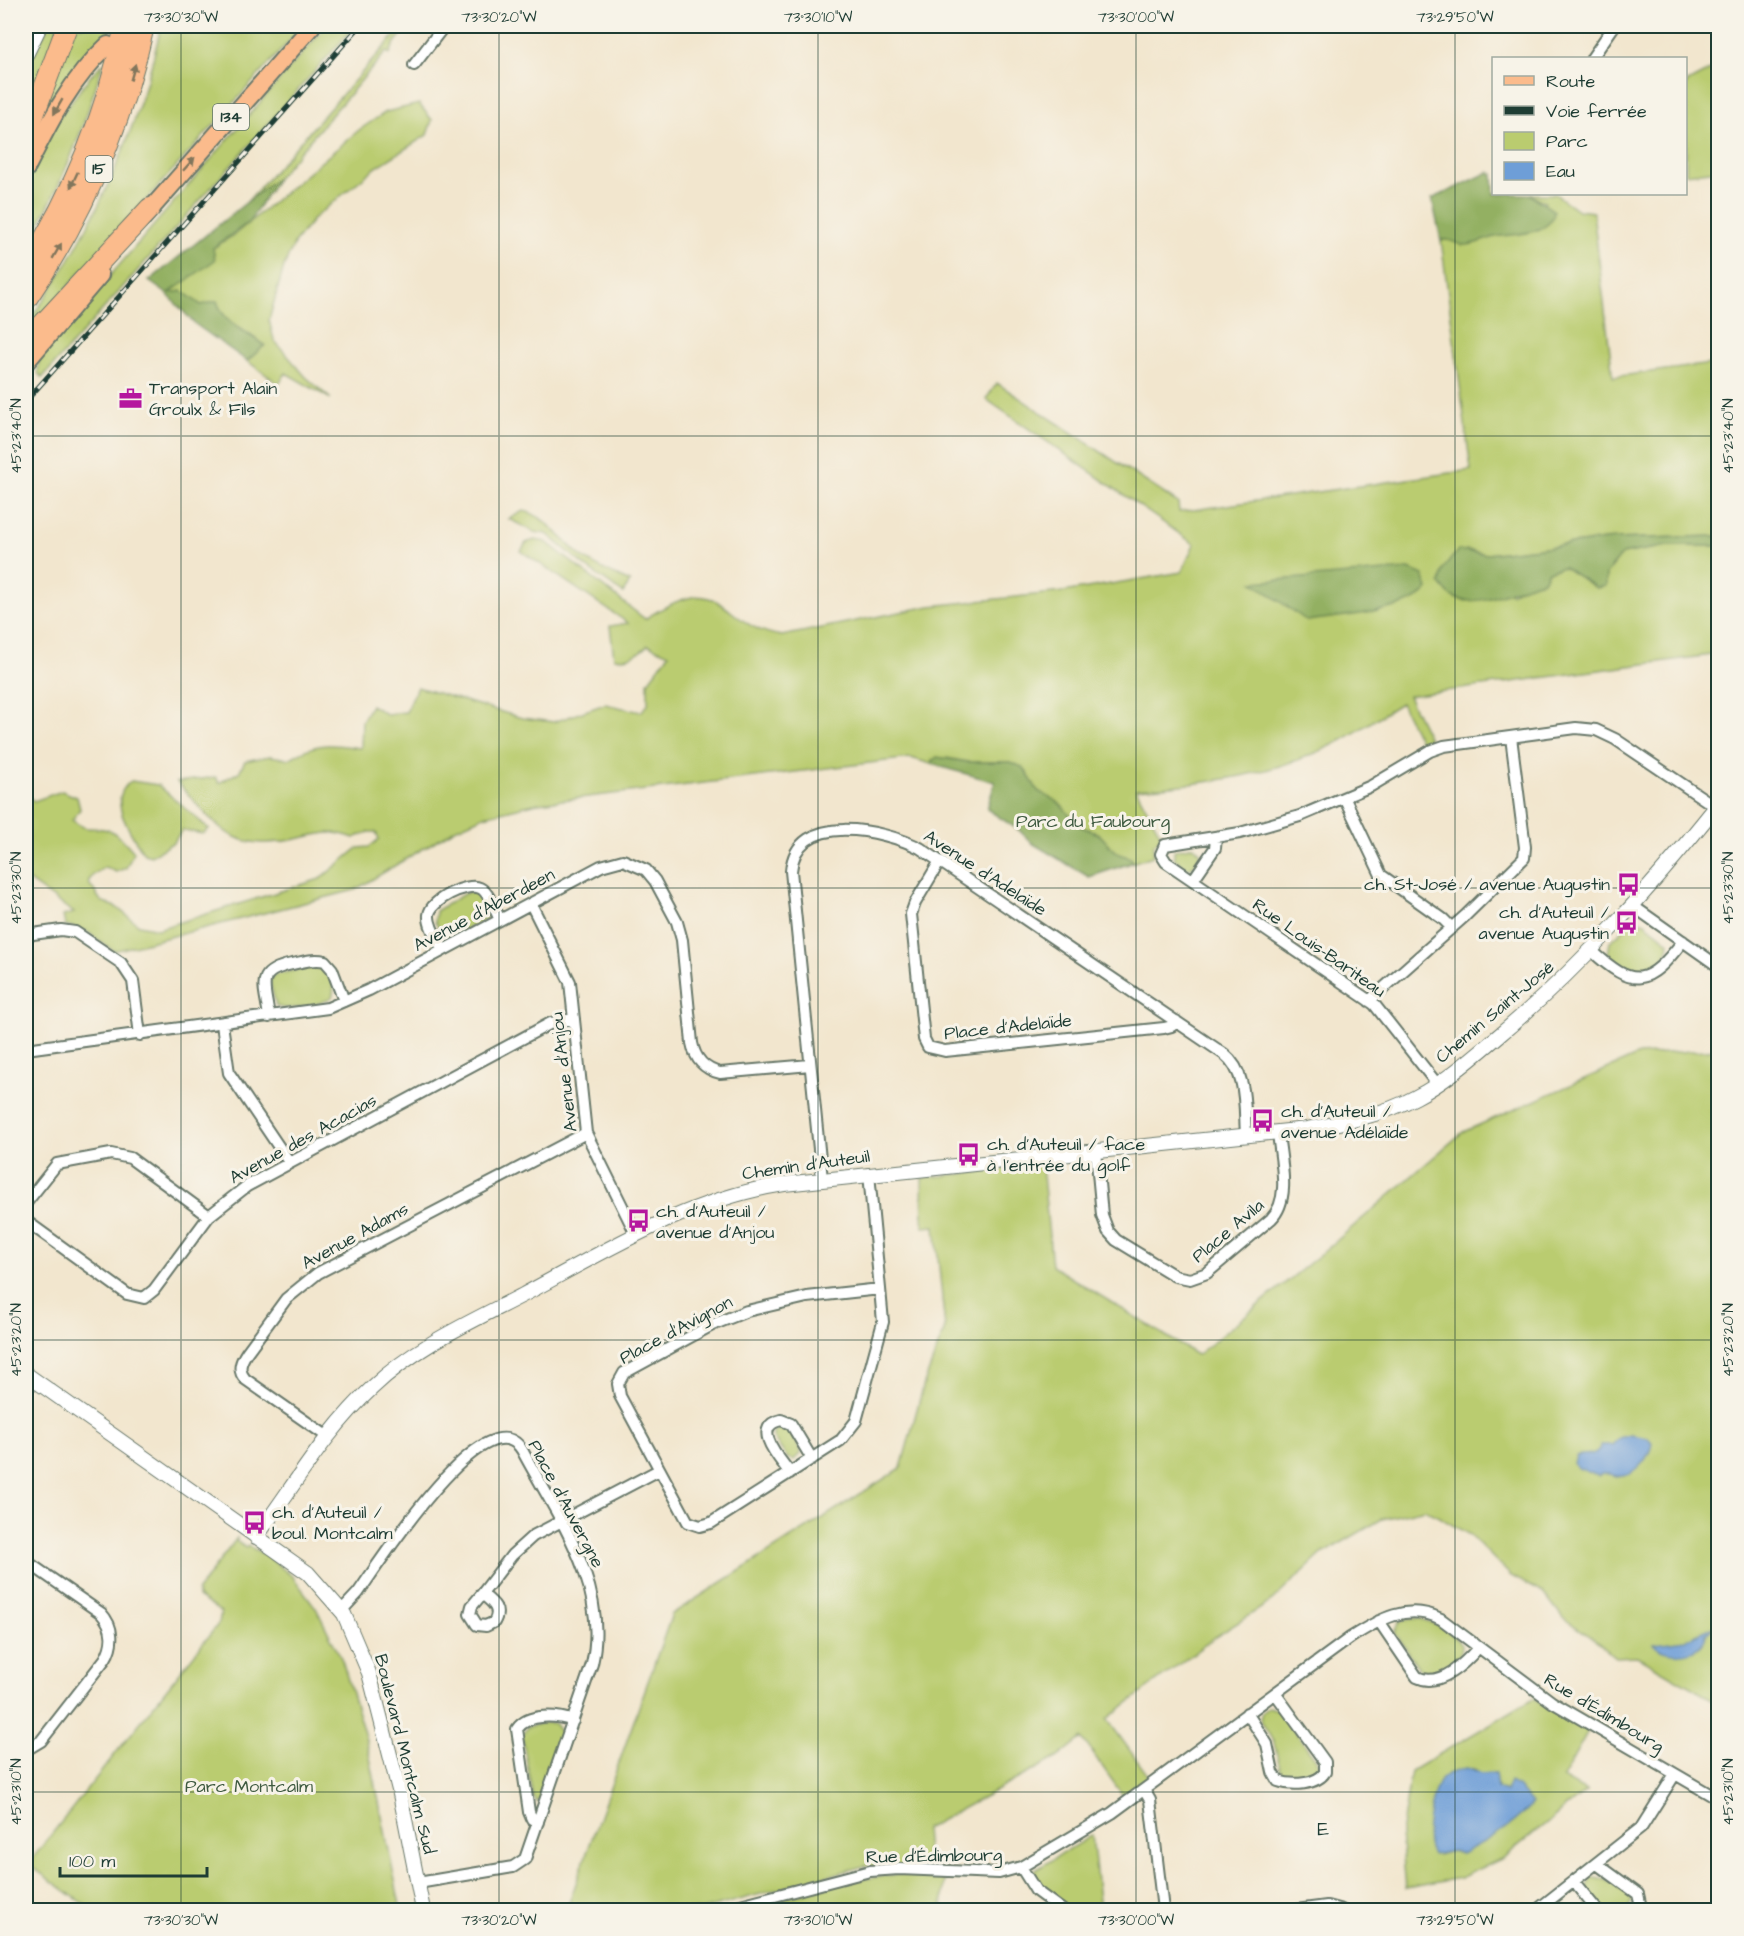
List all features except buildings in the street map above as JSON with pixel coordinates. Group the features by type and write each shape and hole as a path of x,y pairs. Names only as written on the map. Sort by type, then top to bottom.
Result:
{"highway":[{"path":"26,136 67,26"},
{"name":"15","path":"26,269 52,224 86,154 110,87 125,26"},
{"name":"15","path":"26,300 57,252 96,174 121,113 144,26"},
{"path":"26,342 150,208"}],"main road":[{"name":"134","path":"150,208 312,26"},
{"path":"26,169 65,94 108,45"},
{"path":"26,362 102,273 150,208"}],"street":[{"path":"26,55 40,26"},
{"path":"414,65 444,26"},
{"path":"1593,57 1614,26"},
{"name":"Rue Louis-Bariteau","path":"1437,1084 1378,1008 1369,1000 1166,862 1161,849 1169,843 1216,837 1283,822 1344,799 1436,748 1576,728 1606,733 1718,805"},
{"path":"1369,1000 1452,928 1524,858 1525,847 1511,737"},
{"path":"1344,799 1381,875 1443,919 1452,928"},
{"name":"Chemin Saint-José","path":"1437,1084 1513,1023 1591,950 1633,906 1718,805"},
{"name":"Avenue d'Adelaïde","path":"822,1179 791,879 791,864 799,848 821,833 872,832 899,838 940,861 1176,1021 1236,1064 1242,1083 1246,1135"},
{"path":"1193,880 1215,848 1216,837"},
{"name":"Avenue d'Aberdeen","path":"26,1049 312,1011 344,1001 611,862 623,860 641,867 655,881 679,928 693,1043 699,1061 710,1070 720,1073 810,1065"},
{"name":"Place d'Adelaïde","path":"940,861 911,914 924,1039 927,1047 939,1051 957,1050 1164,1028 1172,1026 1176,1021"},
{"path":"443,950 430,924 429,912 435,903 463,888 474,886 483,890 500,920"},
{"name":"Avenue d'Anjou","path":"531,904 565,969 574,1019 586,1133 636,1234"},
{"path":"1633,906 1719,966"},
{"path":"26,934 61,930 75,932 121,963 134,981 140,1035"},
{"path":"1591,950 1613,971 1639,977 1657,972 1683,941"},
{"path":"269,1017 265,979 270,970 277,967 313,960 325,961 332,969 344,1001"},
{"name":"Avenue des Acacias","path":"26,1221 127,1294 142,1298 154,1290 209,1216 246,1186 551,1023 574,1019"},
{"path":"222,1024 229,1073 289,1162"},
{"name":"Chemin d'Auteuil","path":"256,1537 328,1437 364,1395 420,1350 636,1234 686,1210 720,1198 772,1185 1326,1126 1378,1113 1415,1098 1437,1084"},
{"name":"Place Avila","path":"1096,1151 1102,1215 1107,1231 1116,1240 1175,1276 1190,1279 1207,1273 1279,1209 1283,1191 1278,1132"},
{"name":"Avenue Adams","path":"328,1437 245,1380 241,1371 246,1352 286,1299 318,1273 586,1133"},
{"path":"26,1203 57,1164 117,1154 130,1158 209,1216"},
{"name":"Place d'Avignon","path":"869,1174 880,1289 883,1322 856,1421 847,1436 711,1523 700,1526 685,1518 620,1396 618,1384 629,1369 712,1325 747,1311 801,1298 880,1289"},
{"name":"Boulevard Montcalm Sud","path":"26,1374 308,1573 342,1610 357,1641 373,1688 400,1794 423,1911"},
{"path":"790,1473 767,1437 767,1428 771,1423 781,1420 790,1424 812,1459"},
{"name":"Place d'Auvergne","path":"342,1610 358,1593 435,1488 464,1460 494,1440 510,1439 519,1445 589,1581 597,1623 592,1664 528,1855 518,1865 418,1883"},
{"path":"482,1594 518,1548 560,1521 658,1470"},
{"path":"26,1561 101,1613 108,1622 112,1635 105,1659 41,1741 26,1750"},
{"name":"Rue d'Édimbourg","path":"721,1911 870,1871 905,1869 999,1872 1021,1867 1087,1830 1350,1638 1379,1621 1407,1612 1430,1614 1453,1627 1552,1702 1719,1799"},
{"path":"1379,1621 1417,1677 1424,1680 1435,1680 1445,1675 1478,1648"},
{"path":"1247,1713 1267,1744 1273,1772 1278,1781 1289,1784 1318,1779 1325,1772 1325,1762 1275,1693"},
{"path":"538,1822 532,1819 529,1812 517,1729 526,1720 545,1717 560,1716 573,1721"},
{"path":"1537,1911 1641,1828 1675,1774"},
{"path":"1144,1790 1150,1800 1162,1911"},
{"path":"1596,1864 1638,1894 1640,1903 1636,1911"},
{"path":"1021,1867 1036,1891 1062,1911"},
{"path":"1574,1882 1597,1911"},
{"path":"1296,1911 1327,1906 1342,1911"}],"green space":[{"path":"48,26 59,26 26,116 26,70"},
{"path":"73,26 112,26 108,35 81,60 65,82 26,153"},
{"path":"161,26 303,26 26,333 26,325 71,256 109,182 139,105"},
{"path":"326,26 355,26 42,378 38,373 39,358"},
{"path":"403,26 415,26 400,37 390,54 386,52 278,177 246,203"},
{"path":"103,63 71,157 26,248 26,181 54,124"},
{"path":"1718,66 1718,170 1687,174 1687,82"},
{"path":"419,104 432,120 427,135 375,168 314,218 295,242 284,266 269,320 274,340 306,377 331,399 286,373 279,384 247,361 265,345 231,322 220,311 201,305 182,291 167,294 214,260 213,248 234,235 359,130 386,112"},
{"path":"1489,172 1492,174 1492,195 1530,195 1554,211 1552,219 1540,229 1463,245 1441,240 1432,199"},
{"path":"278,177 249,222 213,248 215,260 169,293 182,291 201,305 217,301 220,309 230,321 265,345 247,361 195,324 167,294 149,281"},
{"name":"Parc du Faubourg","path":"1531,195 1556,195 1578,210 1593,212 1613,377 1718,363 1718,536 1614,539 1487,554 1467,550 1511,594 1524,585 1543,581 1547,571 1564,567 1596,588 1605,586 1606,574 1622,554 1667,546 1718,546 1718,654 1408,696 1431,743 1423,747 1401,703 1342,740 1293,762 1268,770 1215,781 1136,789 1162,837 1154,844 1153,856 1089,877 1032,843 1019,830 987,809 1011,762 967,762 947,758 932,760 931,764 911,758 538,803 484,816 455,829 355,890 114,951 86,931 65,925 63,916 74,913 26,879 26,795 34,801 62,791 77,797 80,809 72,820 87,828 112,831 134,852 126,868 116,872 105,867 93,875 88,882 101,901 116,907 139,925 158,929 320,879 358,848 369,847 379,839 376,832 369,832 354,838 328,833 277,842 258,843 243,840 217,825 177,782 216,777 219,783 239,772 245,761 270,756 289,759 308,749 324,745 361,748 362,721 371,705 386,714 406,712 417,687 522,718 554,722 605,704 641,712 648,704 648,682 669,654 648,645 632,656 614,658 610,626 628,623 521,551 526,543 535,540 546,542 645,619 672,604 692,597 707,598 720,603 744,621 761,630 782,636 930,606 1063,592 1182,572 1194,544 986,399 997,383 1178,503 1179,512 1471,470 1441,240 1525,233 1545,202"},
{"path":"523,511 539,517 587,560 630,582 623,593 586,567 547,534 534,532 509,519"},
{"path":"1718,536 1718,546 1667,546 1622,554 1606,574 1606,586 1596,588 1564,567 1548,571 1543,581 1498,596 1474,601 1453,597 1440,584 1443,569 1458,550 1487,554 1614,539"},
{"path":"1409,569 1423,575 1428,589 1419,597 1372,612 1307,621 1253,582"},
{"path":"937,757 967,762 1011,762 1024,768 1038,791 1058,802 1080,826 1099,834 1117,853 1131,858 1133,862 1089,877 1032,843 1019,830 987,809 995,782 931,764"},
{"path":"131,781 158,785 209,829 203,834 182,830 174,842 151,856 144,854 127,827 120,807 120,797"},
{"path":"1194,846 1201,853 1193,867 1186,868 1174,858 1174,850"},
{"path":"467,892 480,894 488,909 486,918 454,936 444,936 435,922 436,911"},
{"path":"1634,920 1645,923 1669,942 1667,953 1661,961 1643,970 1623,968 1614,963 1608,954 1610,942"},
{"path":"320,965 331,979 334,988 332,997 305,1007 276,1006 270,982 273,975"},
{"path":"1718,1049 1718,1703 1637,1656 1615,1657 1590,1636 1563,1618 1544,1593 1511,1576 1470,1535 1425,1509 1382,1519 1322,1554 1272,1601 1215,1637 1107,1719 1150,1778 1124,1797 1082,1738 1058,1757 925,1829 928,1865 864,1866 702,1910 573,1910 569,1903 672,1614 901,1468 924,1384 945,1328 935,1226 923,1227 922,1178 1042,1165 1052,1266 1197,1355 1327,1249 1463,1132 1639,1055"},
{"path":"782,1426 791,1434 798,1446 800,1454 794,1460 787,1458 773,1437 773,1431"},
{"name":"Parc Montcalm","path":"237,1538 237,1541 246,1548 248,1546 266,1555 293,1577 316,1608 342,1660 367,1743 401,1910 92,1910 28,1864 219,1623 221,1612 198,1597 197,1591"},
{"path":"1419,1618 1445,1628 1462,1644 1462,1650 1457,1659 1434,1674 1420,1670 1395,1633 1400,1621"},
{"path":"1534,1698 1588,1731 1562,1778 1586,1791 1503,1858 1460,1878 1406,1888 1401,1834 1411,1771","holes":["1460,1769 1474,1770 1481,1774 1495,1773 1497,1789 1506,1792 1509,1789 1521,1814 1502,1829 1461,1854 1452,1851 1438,1855 1447,1774"]},
{"path":"1269,1707 1279,1710 1317,1761 1319,1768 1315,1774 1293,1778 1281,1772 1274,1743 1260,1719 1262,1712"},
{"path":"554,1723 562,1734 540,1800 536,1802 533,1798 522,1736 527,1727"},
{"path":"1092,1835 1100,1910 1075,1910 1050,1894 1032,1872"},
{"path":"897,1874 945,1876 942,1910 739,1910 844,1882"},
{"path":"1591,1877 1608,1881 1626,1892 1632,1901 1627,1910 1604,1910 1586,1888"}],"water":[{"path":"1631,1435 1648,1438 1652,1444 1642,1464 1628,1475 1598,1476 1578,1468 1574,1463 1576,1456 1594,1453 1601,1445 1612,1445 1619,1438"},
{"path":"1718,1624 1706,1634 1699,1647 1692,1651 1667,1652 1654,1644 1685,1640"},
{"path":"1467,1768 1481,1774 1495,1773 1497,1789 1506,1792 1510,1782 1518,1786 1532,1803 1509,1826 1461,1854 1453,1851 1433,1855 1429,1850 1428,1830 1437,1785 1447,1774"}],"railway":[{"path":"26,401 360,26"}],"place":[{"name":"Transport Alain Groulx & Fils","path":"131,398"},
{"name":"ch. St-José / avenue Augustin","path":"1628,884"},
{"name":"ch. d'Auteuil / avenue Augustin","path":"1627,922"},
{"name":"ch. d'Auteuil / avenue Adélaïde","path":"1263,1121"},
{"name":"ch. d'Auteuil / face à l'entrée du golf","path":"969,1154"},
{"name":"ch. d'Auteuil / avenue d'Anjou","path":"638,1221"},
{"name":"ch. d'Auteuil / boul. Montcalm","path":"254,1522"}],"district":[{"name":"E","path":"1324,1829"}]}
